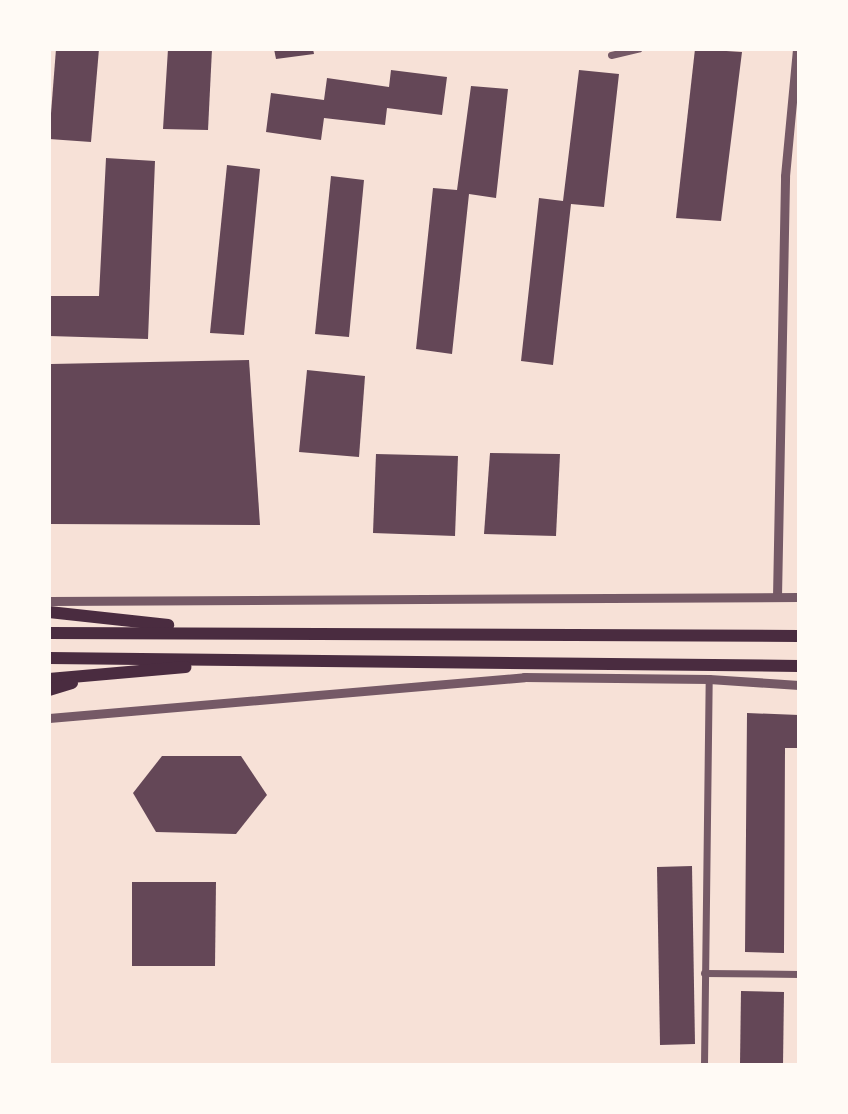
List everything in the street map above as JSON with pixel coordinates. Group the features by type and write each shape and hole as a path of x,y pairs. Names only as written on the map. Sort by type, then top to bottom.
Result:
{"highway":[{"path":"49,612 228,632"},
{"path":"49,633 799,636"},
{"path":"49,658 799,666"},
{"path":"49,679 241,662"},
{"path":"49,690 91,677"}],"street":[{"path":"611,55 638,49"},
{"path":"776,597 784,204 797,49"},
{"path":"49,601 799,597"},
{"path":"49,718 524,677 709,679 799,685"},
{"path":"704,1065 709,679"},
{"path":"704,973 799,974"}],"building":[{"path":"56,49 99,49 91,142 49,139"},
{"path":"168,49 212,49 208,130 163,129"},
{"path":"274,49 313,49 314,54 276,59"},
{"path":"695,49 742,52 721,221 676,218"},
{"path":"391,70 447,77 442,115 387,108 385,125 324,118 321,140 266,132 271,93 324,100 327,78 389,87"},
{"path":"579,70 619,74 604,207 571,204 553,365 521,361 539,198 563,201"},
{"path":"471,86 508,89 496,198 469,194 452,354 416,349 433,188 457,190"},
{"path":"106,158 155,161 148,339 49,336 49,296 99,296"},
{"path":"227,165 260,169 244,335 210,333"},
{"path":"331,176 364,180 349,337 315,334"},
{"path":"249,360 260,525 51,524 51,364"},
{"path":"307,370 365,376 359,457 299,452"},
{"path":"490,453 560,454 556,536 484,534"},
{"path":"376,454 458,456 455,536 373,533"},
{"path":"747,713 799,715 799,748 785,748 784,953 745,952"},
{"path":"162,756 241,756 267,795 236,834 156,832 133,793"},
{"path":"692,866 695,1044 660,1045 657,867"},
{"path":"132,882 216,882 215,966 132,966"},
{"path":"741,991 784,992 783,1065 740,1065"}]}
